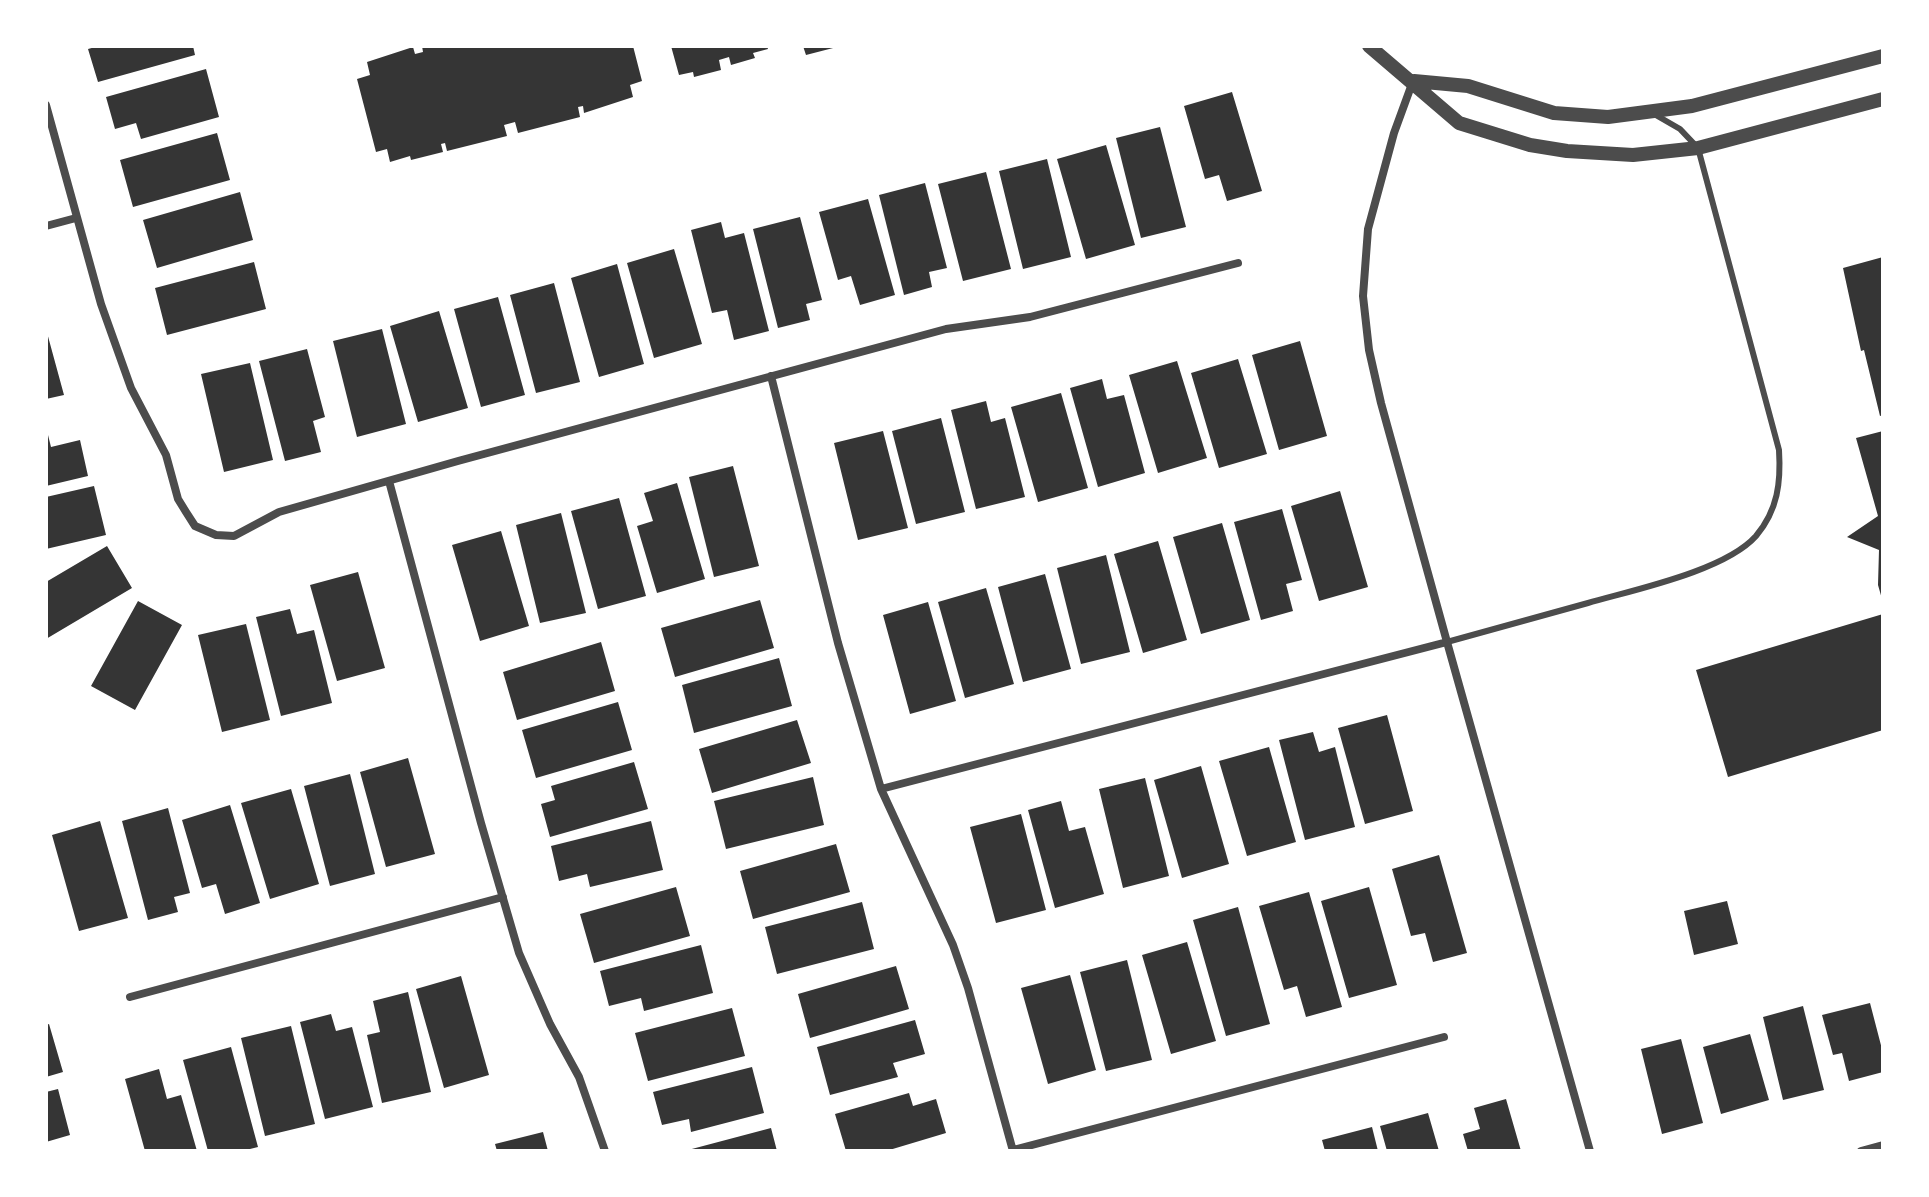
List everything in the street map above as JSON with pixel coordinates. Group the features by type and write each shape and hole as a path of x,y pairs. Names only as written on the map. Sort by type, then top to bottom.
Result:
{"street":[{"path":"1369,46 1459,123 1530,145 1604,155 1664,153 1698,148 1883,99"},
{"path":"1413,81 1468,86 1531,107 1582,117 1651,113 1730,97 1883,56"},
{"path":"1413,81 1394,133 1368,229 1363,296 1369,350 1381,403 1590,1151"},
{"path":"46,105 101,304 131,388 166,455 178,499 195,526 216,535 234,536 279,512 946,329 1030,317 1238,263"},
{"path":"46,226 76,218"},
{"path":"771,376 838,643 881,789 953,945 1013,1151 1444,1037"},
{"path":"389,481 519,953 550,1024 579,1077 605,1151"},
{"path":"881,789 1447,642"},
{"path":"130,997 503,897"},
{"path":"1867,1150 1883,1145"}],"lane":[{"path":"1447,642 1632,591 1717,562 1741,548 1760,530 1779,493 1779,450 1698,148 1680,129 1651,113"}],"building":[{"path":"99,46 193,46 195,55 98,82 88,49"},
{"path":"422,46 633,46 642,81 630,85 633,97 584,113 583,106 578,107 580,117 518,133 515,122 504,125 507,136 447,151 445,143 441,144 443,152 390,162 387,149 376,152 357,79 370,75 367,62 413,47 415,54 423,52"},
{"path":"671,46 767,46 768,49 753,53 755,58 731,65 729,57 719,60 721,70 694,77 693,72 679,75"},
{"path":"803,46 837,46 837,47 806,55"},
{"path":"206,69 219,117 141,139 136,123 115,129 106,97"},
{"path":"1232,92 1262,191 1227,201 1219,175 1205,179 1184,106"},
{"path":"1160,127 1186,227 1141,238 1116,138"},
{"path":"217,133 230,180 133,207 120,160"},
{"path":"1106,145 1135,245 1086,259 1057,159"},
{"path":"1047,159 1071,257 1023,269 999,171"},
{"path":"986,172 1011,269 963,281 938,184"},
{"path":"925,183 947,268 929,272 932,287 904,295 879,195"},
{"path":"240,192 253,240 157,268 143,220"},
{"path":"868,199 895,295 860,305 851,276 838,280 819,212"},
{"path":"800,217 822,300 806,304 810,320 778,328 753,229"},
{"path":"721,222 725,238 744,233 769,331 734,340 727,310 712,313 691,230"},
{"path":"674,249 702,344 654,358 627,263"},
{"path":"1883,257 1883,415 1880,416 1864,350 1861,351 1843,268"},
{"path":"254,262 266,309 167,335 155,288"},
{"path":"617,264 644,364 599,377 571,278"},
{"path":"554,283 580,382 536,393 510,295"},
{"path":"498,297 525,395 481,407 454,309"},
{"path":"439,311 468,408 418,422 390,326"},
{"path":"46,329 64,395 46,399"},
{"path":"382,329 406,424 357,437 333,341"},
{"path":"1300,341 1327,436 1279,450 1252,355"},
{"path":"307,349 325,417 313,421 321,452 285,461 259,361"},
{"path":"1238,359 1267,454 1219,468 1191,373"},
{"path":"1177,361 1207,458 1158,473 1129,375"},
{"path":"250,363 273,460 224,472 201,374"},
{"path":"1102,379 1107,399 1124,395 1145,473 1098,487 1070,388"},
{"path":"1061,393 1088,488 1038,502 1011,407"},
{"path":"986,401 991,422 1005,418 1025,497 976,509 951,410"},
{"path":"941,418 965,512 916,524 892,431"},
{"path":"47,431 51,447 80,440 88,476 46,486"},
{"path":"883,431 908,528 858,540 834,443"},
{"path":"1883,431 1882,599 1878,585 1879,550 1847,537 1878,516 1856,438"},
{"path":"733,466 759,566 714,577 689,477"},
{"path":"677,483 705,579 657,593 637,526 653,521 644,493"},
{"path":"94,486 106,535 46,549 46,497"},
{"path":"1340,491 1368,587 1319,601 1291,506"},
{"path":"619,498 646,596 598,609 571,511"},
{"path":"1282,509 1302,580 1286,584 1293,611 1261,620 1234,522"},
{"path":"561,513 586,613 540,623 516,525"},
{"path":"1222,523 1250,620 1201,634 1173,537"},
{"path":"501,531 529,626 480,641 452,545"},
{"path":"1158,541 1187,640 1143,653 1114,554"},
{"path":"107,546 132,588 46,639 46,582"},
{"path":"1106,555 1130,652 1081,664 1057,568"},
{"path":"358,572 385,668 337,681 310,585"},
{"path":"1045,574 1071,669 1023,682 998,587"},
{"path":"986,588 1014,684 965,698 938,602"},
{"path":"760,600 774,648 675,677 661,628"},
{"path":"138,601 182,625 135,710 91,686"},
{"path":"928,602 956,701 910,714 883,615"},
{"path":"290,609 297,634 314,630 332,703 281,716 256,617"},
{"path":"1883,614 1883,730 1728,777 1696,670"},
{"path":"246,624 270,720 222,732 198,635"},
{"path":"601,642 615,691 517,720 503,672"},
{"path":"779,658 792,706 694,733 682,685"},
{"path":"618,702 632,750 536,778 522,730"},
{"path":"1387,715 1413,811 1365,824 1338,728"},
{"path":"797,720 811,763 712,793 699,749"},
{"path":"1313,732 1319,752 1335,747 1355,827 1305,840 1279,740"},
{"path":"1269,747 1296,842 1247,856 1219,761"},
{"path":"408,758 435,854 386,867 360,772"},
{"path":"634,762 648,809 550,837 541,804 555,800 551,786"},
{"path":"1201,766 1229,864 1182,878 1154,780"},
{"path":"350,774 375,874 330,886 304,786"},
{"path":"813,777 824,825 726,849 714,801"},
{"path":"1145,778 1169,876 1123,888 1099,789"},
{"path":"291,789 319,884 270,899 241,803"},
{"path":"1061,801 1069,831 1085,827 1104,894 1055,908 1028,810"},
{"path":"230,805 260,903 225,914 216,884 202,888 182,820"},
{"path":"168,808 190,893 174,897 178,912 148,920 122,821"},
{"path":"1021,814 1046,910 996,923 970,827"},
{"path":"100,821 128,918 79,931 52,835"},
{"path":"651,821 663,870 590,887 587,874 559,881 551,846"},
{"path":"836,844 850,892 753,919 740,871"},
{"path":"1439,855 1467,953 1433,962 1425,933 1411,936 1392,869"},
{"path":"676,887 690,936 594,963 580,914"},
{"path":"1369,887 1397,985 1349,998 1321,901"},
{"path":"1309,892 1342,1007 1306,1017 1297,986 1284,990 1259,906"},
{"path":"1727,901 1738,944 1694,955 1684,911"},
{"path":"862,902 874,949 777,974 765,927"},
{"path":"1238,907 1270,1024 1226,1036 1193,920"},
{"path":"1187,942 1216,1041 1171,1054 1142,955"},
{"path":"701,945 713,993 644,1011 641,998 609,1006 600,971"},
{"path":"1127,960 1152,1060 1106,1071 1080,972"},
{"path":"896,966 909,1009 810,1038 798,994"},
{"path":"1070,975 1096,1070 1048,1084 1021,988"},
{"path":"461,976 489,1075 444,1088 416,989"},
{"path":"408,992 431,1092 382,1103 367,1035 380,1032 373,1001"},
{"path":"1870,1003 1883,1053 1883,1072 1849,1081 1842,1053 1833,1055 1822,1015"},
{"path":"1803,1006 1824,1090 1783,1100 1763,1017"},
{"path":"732,1008 745,1056 648,1081 635,1033"},
{"path":"331,1014 336,1031 352,1027 373,1107 325,1119 300,1022"},
{"path":"915,1020 925,1054 893,1063 898,1077 830,1095 817,1047"},
{"path":"49,1024 63,1072 46,1077 46,1025"},
{"path":"291,1026 315,1124 265,1136 241,1038"},
{"path":"1750,1034 1769,1100 1721,1114 1703,1047"},
{"path":"1681,1039 1703,1123 1662,1134 1641,1049"},
{"path":"231,1047 258,1147 242,1151 208,1151 183,1060"},
{"path":"752,1067 764,1113 691,1132 689,1119 662,1125 653,1092"},
{"path":"159,1069 167,1099 181,1095 197,1151 145,1151 125,1079"},
{"path":"58,1089 70,1135 46,1142 46,1092"},
{"path":"909,1093 913,1106 936,1099 946,1133 886,1151 846,1151 835,1114"},
{"path":"1506,1099 1521,1151 1468,1151 1463,1134 1480,1129 1474,1108"},
{"path":"1428,1113 1439,1151 1387,1151 1380,1126"},
{"path":"1372,1127 1378,1151 1325,1151 1322,1140"},
{"path":"771,1128 777,1151 688,1151 688,1150"},
{"path":"543,1132 548,1151 497,1151 495,1144"}]}
